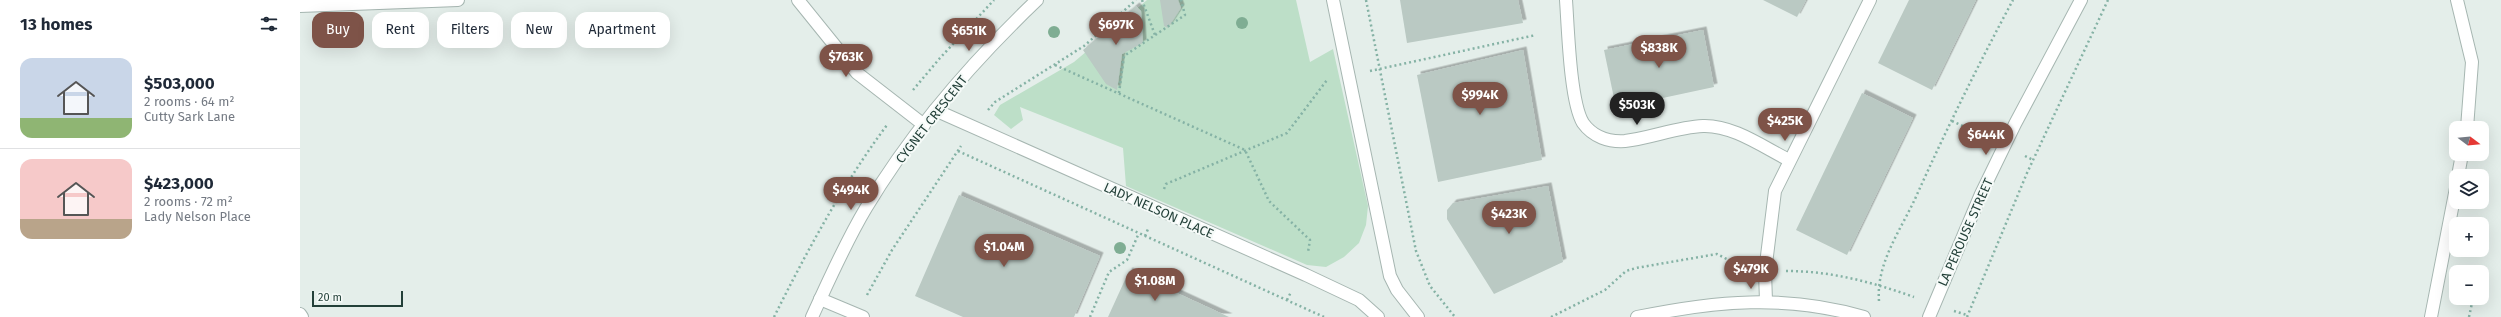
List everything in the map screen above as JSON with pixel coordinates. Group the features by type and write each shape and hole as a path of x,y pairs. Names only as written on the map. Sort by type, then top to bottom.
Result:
{"street":[{"path":"300,6 458,0"},
{"path":"798,0 857,73 924,124"},
{"name":"CYGNET CRESCENT","path":"812,317 842,252 866,208 924,124 973,66 1037,0"},
{"path":"1333,0 1390,276 1397,290 1418,317"},
{"path":"1566,0 1574,90 1580,116 1592,133 1611,141 1625,141 1703,126 1725,129 1789,160"},
{"path":"1766,301 1765,272 1775,191 1789,160 1870,0"},
{"name":"LA PEROUSE STREET","path":"1929,317 1981,194 2014,124 2081,0"},
{"path":"2457,0 2472,62 2468,121"},
{"name":"LADY NELSON PLACE","path":"935,110 1360,300 1378,317"},
{"path":"2432,317 2452,209"},
{"path":"820,299 863,317"},
{"path":"1637,317 1709,305 1766,301 1814,304 1864,317"}],"path":[{"path":"1142,0 1155,35"},
{"path":"1119,93 1124,56 1185,15 1181,0"},
{"path":"1366,0 1416,252 1430,286 1455,317"},
{"path":"1879,304 1878,284 1885,263 1981,59 2012,0"},
{"path":"1966,317 2027,173 2108,0"},
{"path":"1145,236 1166,184 1287,133 1328,79 1536,35"},
{"path":"1054,64 1245,150 1269,201 1310,240 1310,247 1287,300"},
{"path":"958,151 1324,317"},
{"path":"1090,317 1110,272 1127,260 1139,233"},
{"path":"2469,317 2472,305"}],"green space":[{"path":"1147,0 1296,0 1310,62 1333,49 1368,206 1366,225 1359,243 1344,257 1326,267 1307,265 1126,186 1123,148 1020,107 1023,120 1011,129 994,115 1000,105 1074,62"}],"building":[{"path":"1160,0 1178,0 1181,8 1168,28 1164,26"},
{"path":"1400,0 1518,0 1523,23 1407,43"},
{"path":"1763,0 1806,0 1797,17"},
{"path":"1909,0 1976,0 1932,90 1878,63"},
{"path":"1136,6 1141,11 1143,43 1122,54 1117,90 1106,84 1083,50"},
{"path":"1703,30 1714,87 1616,108 1604,50"},
{"path":"1523,50 1542,160 1438,182 1417,75"},
{"path":"1862,93 1913,118 1847,255 1796,230"},
{"path":"1548,186 1563,262 1494,294 1447,219 1447,210 1453,203"},
{"path":"959,195 1100,256 1074,317 963,317 915,296"},
{"path":"1129,271 1229,317 1108,317"}]}
